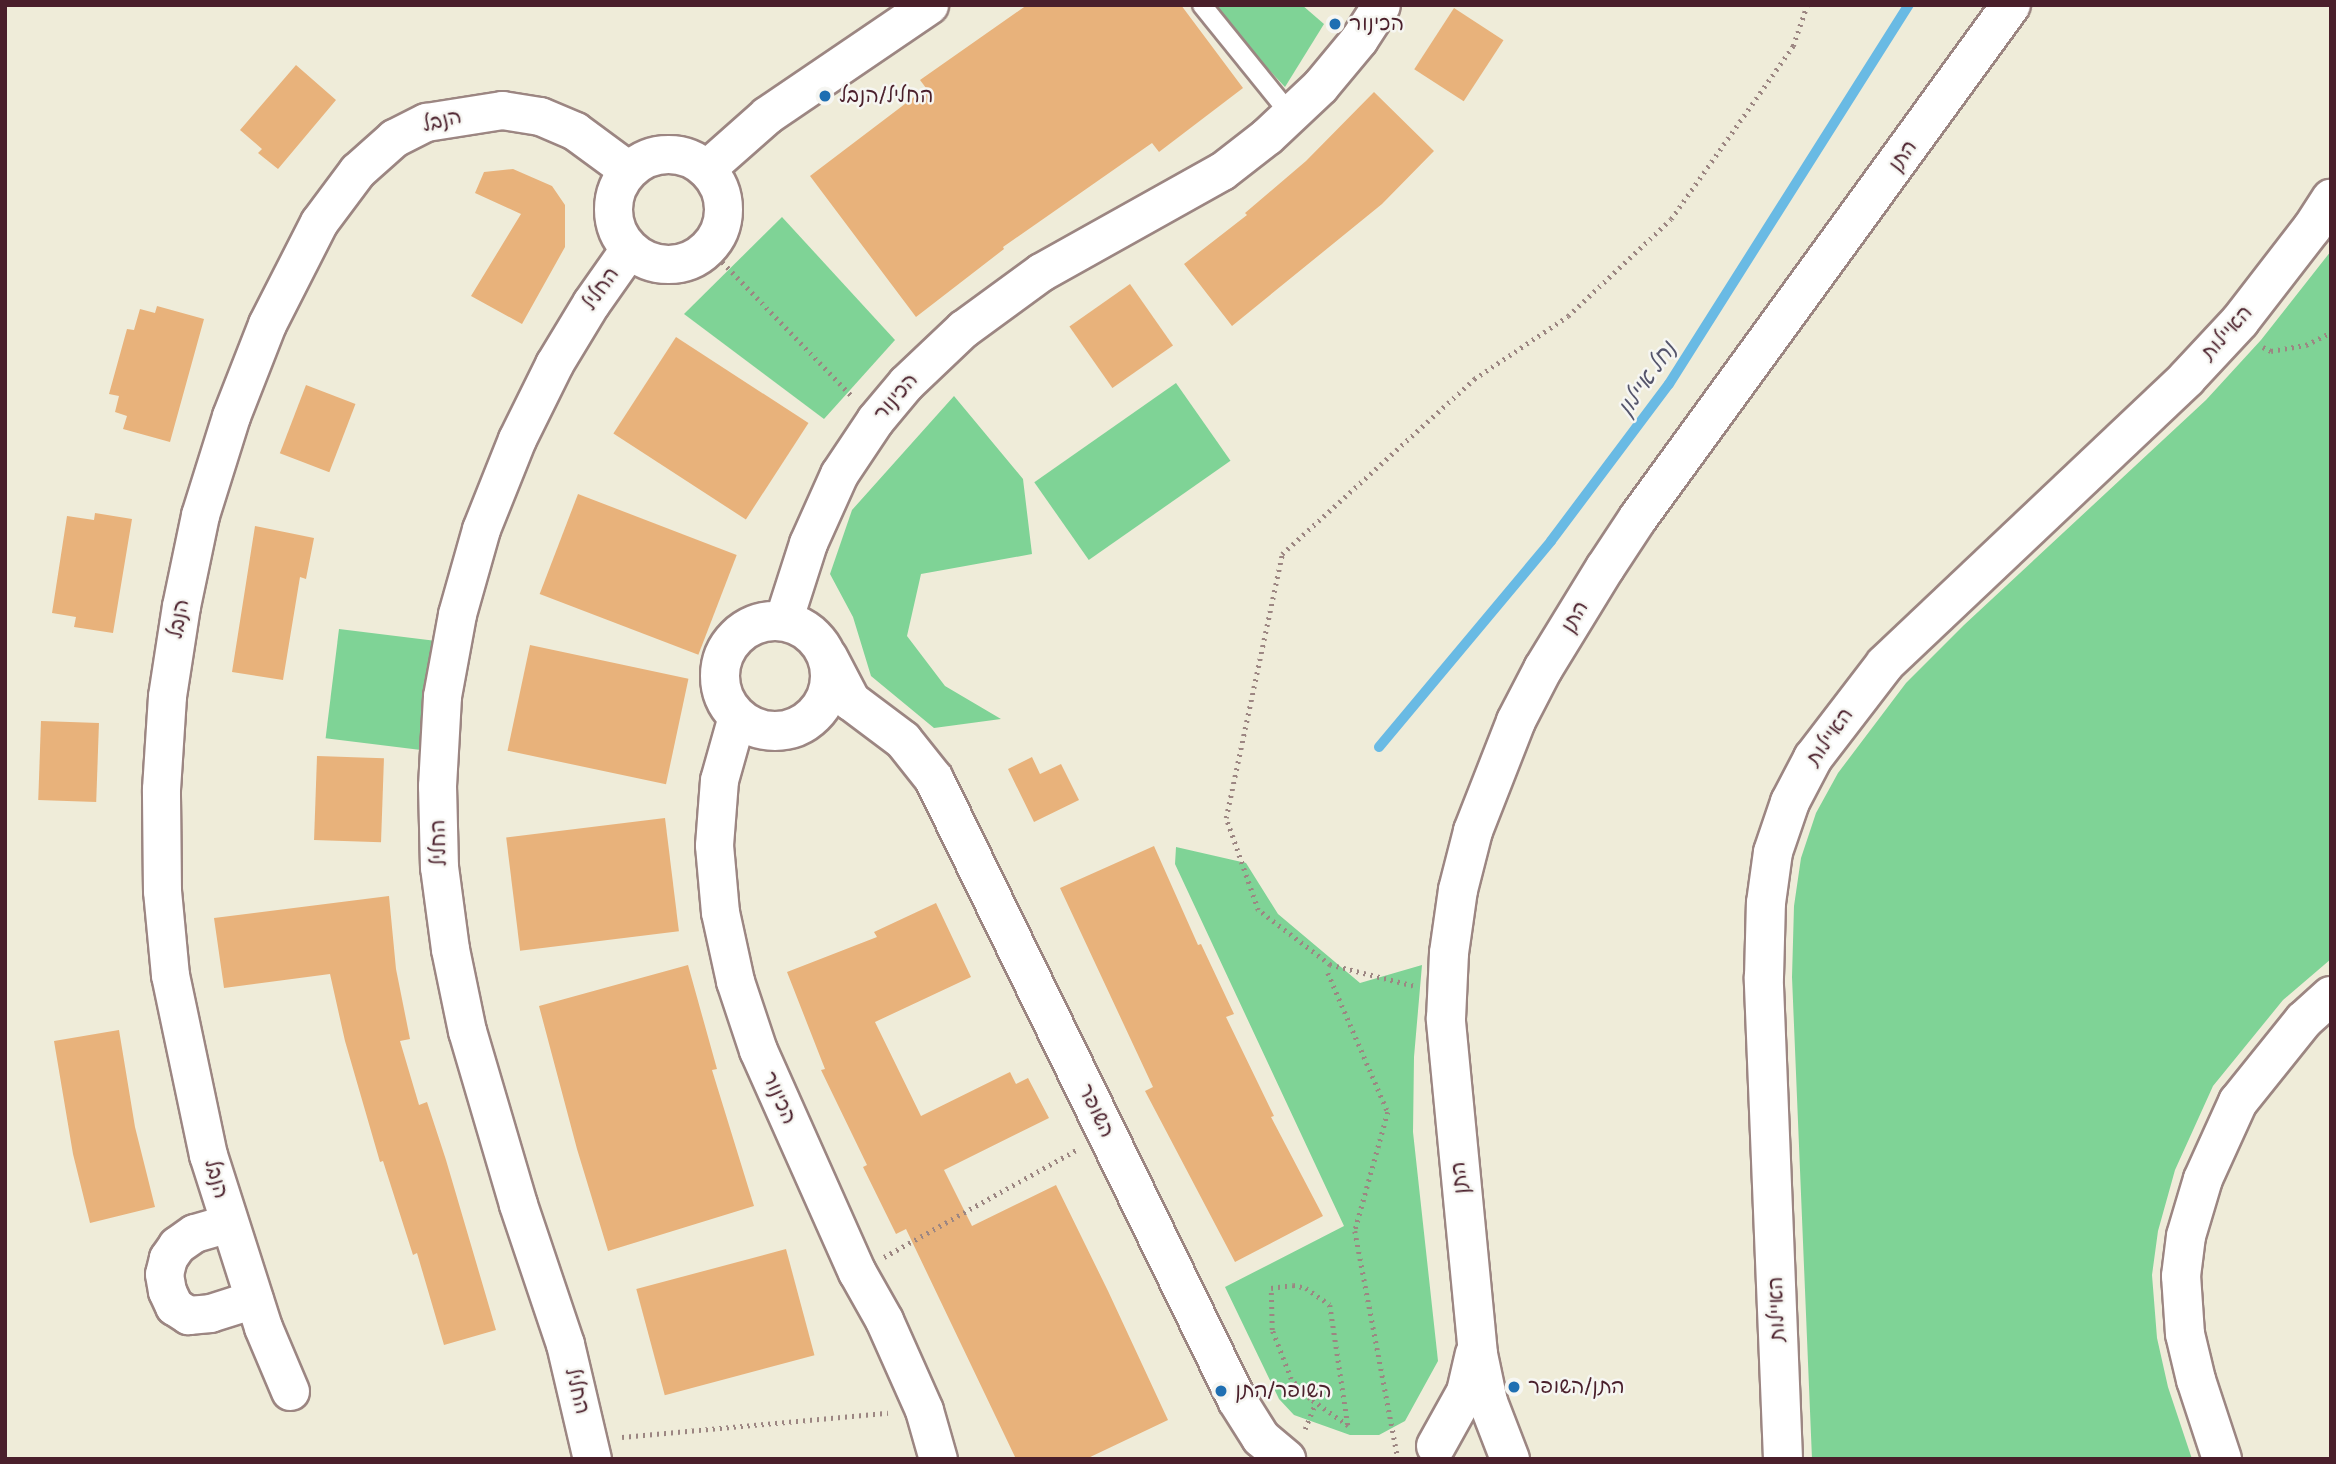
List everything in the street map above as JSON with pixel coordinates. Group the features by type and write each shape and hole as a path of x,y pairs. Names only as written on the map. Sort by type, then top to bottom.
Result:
{"street":[{"path":"706,169 766,115 929,5"},
{"name":"הכינור","path":"783,621 822,508 839,474 875,420 934,355 995,303 1041,272 1222,171 1320,86 1359,39 1381,5"},
{"name":"התן","path":"1508,1459 1488,1402 1477,1341 1451,1090 1449,953 1458,890 1473,831 1507,743 1543,669 1638,518 2011,5"},
{"name":"הנבל","path":"290,1391 254,1299 208,1155 170,975 162,891 161,789 167,696 181,606 200,515 230,416 267,324 319,222 356,172 394,138 426,122 502,110 540,116 575,131 628,170"},
{"path":"667,153 692,159 706,169 716,182 723,208 720,225 708,247 686,261 668,264 651,262 629,249 616,227 612,209 615,192 628,170 649,156 667,153"},
{"name":"האיילות","path":"1783,1459 1763,977 1766,903 1773,852 1790,802 1813,758 1885,664 2186,379 2232,330 2312,228 2331,199"},
{"name":"החליל","path":"590,1449 565,1344 514,1191 467,1031 450,949 439,867 437,786 442,696 457,614 481,529 517,439 554,364 591,303 629,249"},
{"path":"793,728 815,714 825,700 830,684 828,657 807,630 783,621 766,621 749,627 735,637 725,651 720,668 720,685 737,716 751,726 767,731 793,728 856,731 891,741 917,754"},
{"name":"השופר","path":"828,657 843,689 857,707 903,740 917,754 939,788 1237,1400 1261,1438 1286,1459"},
{"name":"הכינור","path":"737,716 724,759 715,813 715,879 727,946 758,1050 857,1272 890,1333 924,1410 937,1459"},
{"path":"2222,1459 2196,1380 2185,1334 2181,1276 2186,1236 2203,1180 2238,1102 2304,1020 2331,996"},
{"path":"229,1223 194,1233 177,1245 164,1274 167,1291 174,1306 188,1315 210,1313 254,1299"},
{"name":"התן","path":"1419,1454 1466,1392 1477,1341"},
{"path":"1419,1454 1454,1439 1472,1439 1489,1444 1508,1459"}],"lane":[{"path":"1202,5 1290,114"}],"path":[{"path":"1448,994 1330,965 1258,910 1226,818 1282,554 1474,379 1568,316 1671,219 1793,46 1807,5"},
{"path":"708,247 875,420"},
{"path":"2232,330 2271,351 2306,345 2331,332"},
{"path":"1328,973 1388,1112 1356,1231 1419,1454"},
{"path":"857,1272 1107,1133"},
{"path":"1293,1285 1306,1288 1330,1305 1348,1426 1310,1399 1291,1379 1272,1330 1271,1288 1293,1285"},
{"path":"590,1449 924,1410"}],"green space":[{"path":"1208,5 1302,5 1324,24 1285,87"},
{"path":"782,217 895,340 824,419 684,314"},
{"path":"2331,251 2331,959 2283,1000 2213,1086 2175,1170 2158,1231 2152,1275 2157,1338 2168,1387 2192,1459 1812,1459 1792,977 1794,906 1801,858 1816,813 1838,773 1906,683 1964,625 2206,400 2261,340"},
{"path":"1176,383 1230,461 1089,560 1034,482"},
{"path":"954,396 1023,479 1032,554 921,574 907,636 945,686 1001,719 934,728 871,676 853,617 830,574 852,510"},
{"path":"339,629 432,640 419,750 326,738"},
{"path":"1176,847 1246,863 1278,914 1360,983 1422,965 1414,1057 1413,1132 1438,1361 1405,1421 1379,1435 1350,1435 1294,1415 1279,1399 1225,1287 1344,1226 1175,864"}],"building":[{"path":"1027,5 1181,5 1243,88 1159,152 1152,143 1003,247 1004,249 916,317 810,176 926,88 920,80"},
{"path":"1454,8 1503,40 1464,101 1414,69"},
{"path":"296,65 336,100 278,169 258,153 262,149 240,130"},
{"path":"1374,92 1434,151 1382,204 1232,326 1184,264 1247,215 1245,213 1306,161"},
{"path":"513,169 552,186 565,205 565,247 522,324 471,296 521,214 475,193 484,172"},
{"path":"1130,284 1173,345 1112,388 1069,326"},
{"path":"157,306 204,319 170,442 123,429 127,416 115,412 119,396 109,394 127,329 134,330 140,309 155,313"},
{"path":"676,337 809,423 746,520 613,433"},
{"path":"306,385 355,404 329,472 280,453"},
{"path":"578,494 737,555 698,655 540,594"},
{"path":"95,513 132,519 113,633 74,627 76,617 52,613 67,516 94,520"},
{"path":"255,526 314,538 306,579 300,577 283,680 232,672"},
{"path":"530,645 688,679 666,784 508,751"},
{"path":"41,721 99,723 96,802 38,800"},
{"path":"317,756 384,758 381,842 314,840"},
{"path":"1032,757 1040,774 1061,764 1079,800 1034,822 1008,769"},
{"path":"665,818 679,931 520,951 506,837"},
{"path":"1154,846 1198,945 1201,944 1234,1014 1226,1017 1274,1116 1271,1117 1323,1216 1235,1262 1145,1091 1153,1087 1060,888"},
{"path":"389,896 396,969 410,1039 400,1041 419,1105 427,1102 496,1330 444,1345 417,1253 413,1255 383,1161 380,1162 345,1041 330,974 224,988 214,918"},
{"path":"936,903 971,977 875,1022 921,1116 1010,1072 1016,1084 1028,1078 1049,1118 944,1170 972,1226 1056,1185 1168,1420 1086,1459 1016,1459 906,1229 896,1234 863,1167 867,1165 821,1070 825,1069 787,972 877,937 874,932"},
{"path":"688,965 717,1069 712,1070 754,1206 608,1251 577,1149 539,1006"},
{"path":"119,1030 135,1127 155,1207 90,1223 73,1154 54,1041"},
{"path":"786,1249 814,1355 665,1395 636,1289"}],"waterway":[{"name":"נחל איילון","path":"1379,747 1551,541 1669,384 1909,5"}],"place":[{"name":"הכינור","path":"1335,24"},
{"name":"החליל/הנבל","path":"825,96"},
{"name":"התן/השופר","path":"1514,1387"},
{"name":"השופר/התן","path":"1221,1391"}]}
